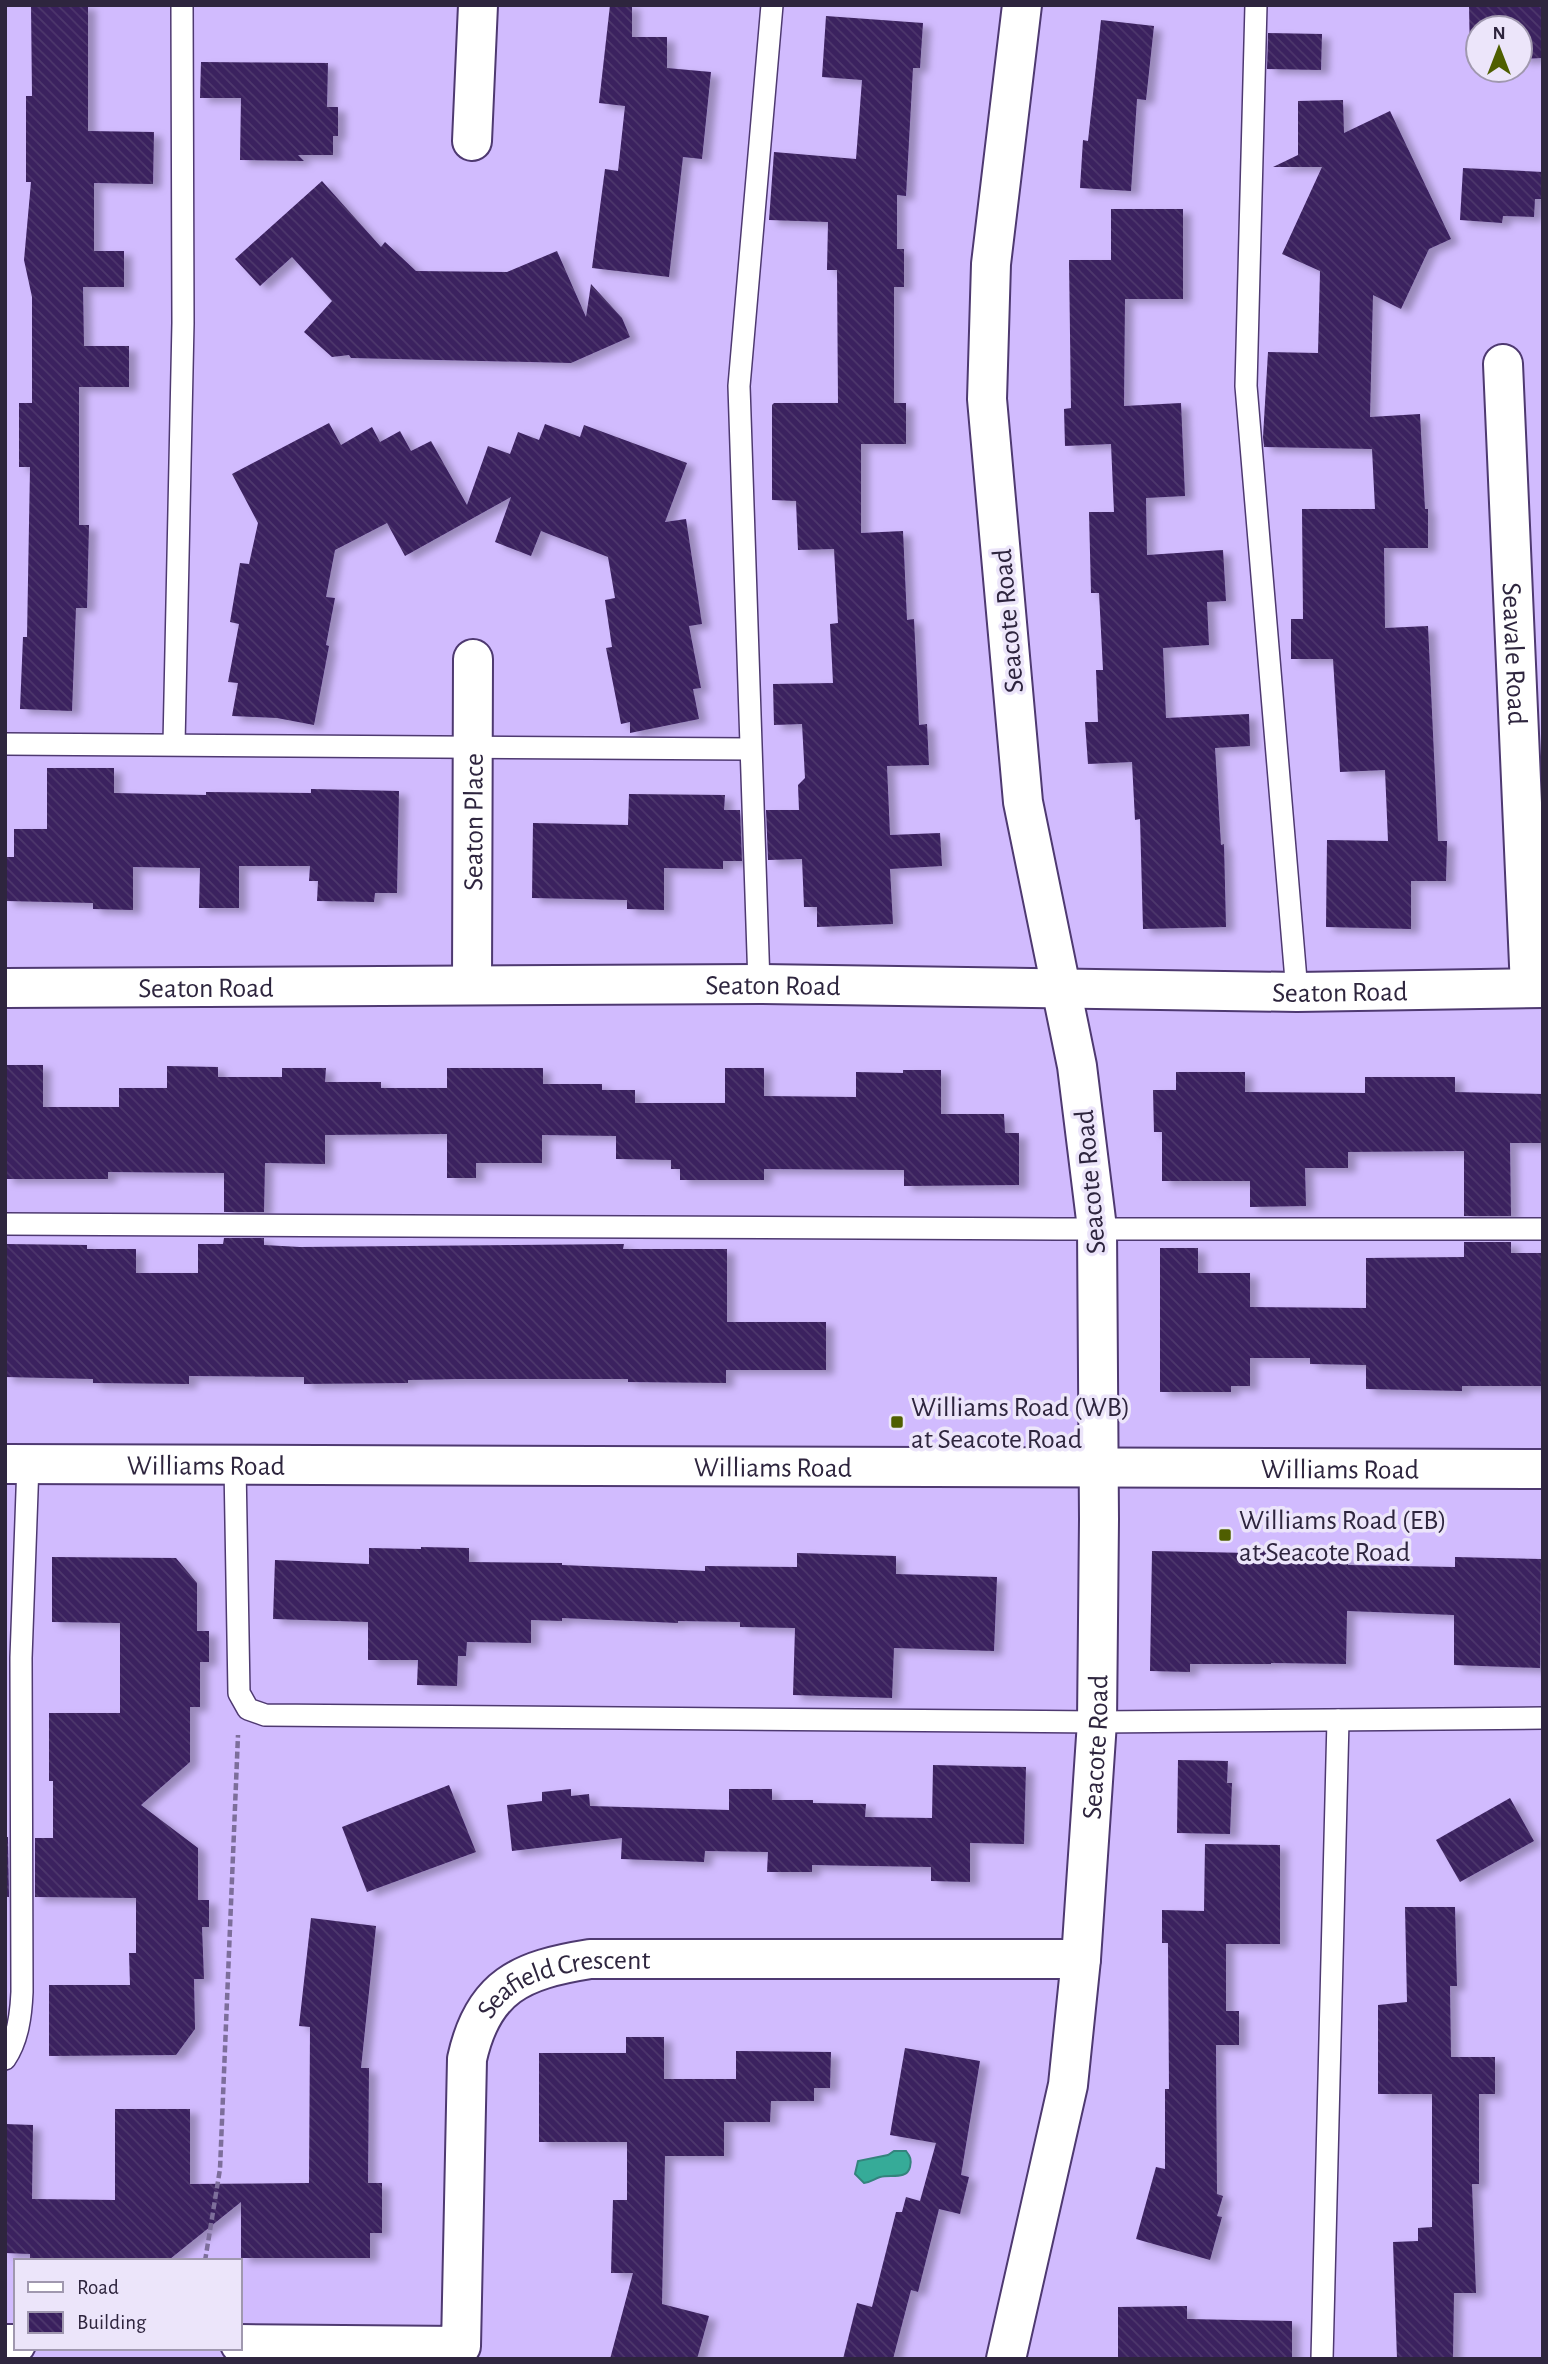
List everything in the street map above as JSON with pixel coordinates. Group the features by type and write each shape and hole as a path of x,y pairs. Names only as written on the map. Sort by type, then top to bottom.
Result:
{"street":[{"path":"472,141 478,5"},
{"name":"Seacote Road","path":"1006,2359 1068,2085 1081,1959 1097,1722 1099,1467 1097,1228 1077,1066 1023,802 987,399 991,264 1022,5"},
{"name":"Seavale Road","path":"1503,364 1536,988"},
{"name":"Seaton Place","path":"472,985 473,659"},
{"name":"Seaton Road","path":"5,988 759,984 1297,992 1536,988"},
{"name":"Williams Road","path":"17,1464 1543,1469"},
{"name":"Seafield Crescent","path":"242,2344 461,2346 467,2059 476,2026 489,2003 500,1992 533,1973 560,1964 590,1959 1081,1959"}],"lane":[{"path":"174,744 183,323 182,5"},
{"path":"759,984 739,386 772,5"},
{"path":"1256,5 1246,386 1297,992"},
{"path":"5,744 750,748"},
{"path":"5,1224 1543,1229"},
{"path":"5,2059 11,2051 17,2032 22,1993 21,1658 17,1464"},
{"path":"236,1465 239,1693 248,1709 265,1715 1097,1722 1543,1718"},
{"path":"1322,2359 1338,1720"}],"path":[{"path":"205,2259 220,2169 239,1728 248,1709"}],"shaded area":[{"path":"894,2151 906,2151 910,2156 910,2167 905,2174 880,2177 864,2183 855,2174 858,2161 888,2155"}],"building":[{"path":"31,5 88,5 88,131 154,132 153,184 94,183 94,251 124,251 124,287 83,287 84,346 129,346 129,387 79,387 79,525 89,525 87,608 76,608 72,711 20,709 23,637 27,637 30,467 19,467 19,403 32,403 32,297 24,260 31,182 26,182 26,96 32,96"},
{"path":"610,5 632,5 632,37 667,37 667,68 711,72 702,159 683,157 669,277 592,268 605,169 618,171 625,106 599,103"},
{"path":"1469,5 1543,5 1543,58 1534,58 1534,14 1469,14"},
{"path":"826,16 923,23 920,68 913,68 906,196 897,195 897,249 904,249 904,287 894,287 894,403 906,403 906,444 861,444 861,533 903,531 907,620 914,619 919,725 927,724 929,765 887,766 890,835 940,833 942,866 890,869 893,924 817,927 817,907 804,907 802,859 768,860 766,810 799,810 798,785 805,778 802,724 774,725 773,684 833,683 830,624 838,623 834,549 798,550 796,501 772,500 772,405 838,403 837,270 827,270 828,222 769,220 774,152 856,159 862,80 822,77"},
{"path":"1101,20 1154,26 1146,100 1137,99 1131,191 1080,188 1083,140 1088,141"},
{"path":"1268,33 1322,34 1321,70 1267,69"},
{"path":"201,62 328,63 327,107 338,107 338,136 333,136 333,155 298,155 304,161 240,160 241,98 200,98"},
{"path":"1343,100 1344,133 1390,111 1451,239 1429,249 1401,309 1373,295 1370,417 1420,414 1425,509 1428,509 1428,548 1384,548 1385,628 1428,626 1438,841 1447,841 1446,881 1411,881 1411,929 1326,927 1327,840 1388,841 1385,770 1340,772 1333,659 1291,659 1291,619 1303,619 1302,509 1375,509 1372,449 1264,447 1263,437 1268,352 1318,353 1320,271 1282,254 1322,167 1273,167 1298,155 1298,101"},
{"path":"1463,168 1543,172 1543,199 1535,199 1534,217 1503,216 1502,223 1460,220"},
{"path":"322,181 381,247 385,242 416,271 507,272 557,251 586,317 591,284 622,318 630,337 571,363 351,358 349,355 332,357 304,332 332,301 292,257 260,286 235,259"},
{"path":"1111,209 1183,209 1183,299 1125,299 1124,406 1181,403 1185,496 1146,498 1147,555 1223,550 1226,601 1207,602 1209,645 1163,648 1166,718 1249,714 1250,746 1215,748 1221,845 1224,844 1226,927 1143,929 1140,819 1135,820 1132,762 1088,764 1085,722 1098,722 1096,670 1103,670 1099,593 1091,593 1089,512 1114,512 1111,444 1065,446 1064,409 1071,408 1069,260 1111,260"},
{"path":"329,423 341,445 372,427 380,442 400,431 411,451 431,441 467,505 488,446 510,454 518,432 539,440 545,424 580,437 584,425 687,463 665,522 686,519 702,624 689,626 701,688 693,689 699,719 630,733 630,722 621,724 606,648 612,647 605,600 615,598 608,557 541,531 531,556 495,542 511,497 405,556 387,523 335,550 326,597 335,598 314,725 277,718 232,716 238,683 228,682 239,624 230,622 240,563 249,564 258,523 232,474"},
{"path":"47,768 114,768 114,793 206,795 206,792 311,793 311,789 399,791 397,893 375,893 374,902 317,901 318,881 309,881 310,866 239,866 239,908 199,908 200,868 133,867 133,910 93,909 93,903 6,901 7,857 14,857 14,829 47,829"},
{"path":"629,794 725,795 724,810 740,810 742,861 723,861 723,869 664,868 664,910 627,909 627,900 532,898 533,823 628,825"},
{"path":"5,1065 43,1065 43,1107 119,1107 119,1088 167,1088 167,1066 218,1067 218,1077 282,1077 282,1068 326,1068 325,1082 381,1082 381,1088 447,1088 447,1068 543,1068 543,1084 602,1084 602,1090 635,1090 635,1103 725,1103 725,1068 764,1068 764,1096 856,1097 856,1072 903,1073 903,1070 941,1070 941,1114 1004,1114 1005,1133 1019,1133 1019,1185 904,1186 904,1170 764,1169 764,1180 680,1180 680,1169 671,1169 671,1160 616,1159 616,1136 542,1135 542,1163 476,1163 476,1178 447,1178 447,1134 325,1135 325,1164 265,1163 264,1212 224,1212 224,1173 108,1172 108,1179 5,1179"},
{"path":"1176,1072 1245,1072 1245,1092 1365,1093 1365,1077 1455,1077 1455,1092 1543,1094 1543,1143 1510,1143 1511,1216 1464,1216 1464,1151 1348,1152 1348,1168 1305,1168 1306,1206 1250,1207 1250,1181 1162,1181 1162,1132 1154,1132 1153,1090 1176,1090"},
{"path":"224,1238 264,1238 264,1245 300,1247 624,1244 623,1249 727,1249 727,1322 826,1322 826,1370 726,1370 726,1383 628,1382 628,1379 461,1379 408,1380 408,1383 304,1384 304,1377 189,1376 189,1384 93,1383 93,1379 5,1377 5,1244 87,1245 87,1249 136,1249 136,1273 198,1273 198,1244 223,1244"},
{"path":"1464,1242 1511,1242 1511,1253 1543,1253 1543,1386 1462,1386 1462,1391 1366,1389 1366,1365 1310,1364 1310,1358 1250,1358 1250,1386 1231,1386 1231,1392 1160,1392 1160,1248 1198,1248 1198,1273 1250,1273 1250,1307 1366,1308 1366,1258 1464,1257"},
{"path":"369,1548 469,1548 469,1562 562,1563 705,1571 705,1566 797,1567 797,1553 896,1556 896,1574 997,1577 994,1651 894,1648 892,1698 793,1695 795,1628 740,1627 740,1622 678,1623 562,1618 562,1621 531,1620 531,1643 467,1642 466,1656 458,1656 457,1686 417,1685 418,1660 368,1660 368,1622 273,1619 275,1560 369,1564"},
{"path":"1250,1549 1331,1551 1331,1557 1348,1558 1348,1565 1455,1567 1455,1557 1541,1559 1540,1668 1454,1665 1454,1615 1347,1611 1346,1664 1190,1664 1190,1672 1150,1671 1152,1551 1250,1553"},
{"path":"52,1557 176,1558 197,1583 197,1631 209,1631 209,1662 200,1662 200,1707 190,1707 190,1762 141,1805 198,1848 198,1900 209,1900 209,1927 202,1927 204,1979 194,1979 195,2029 176,2055 49,2056 49,1985 130,1985 129,1953 136,1953 136,1898 35,1897 35,1838 53,1838 53,1781 49,1781 49,1713 120,1713 120,1623 52,1622"},
{"path":"1178,1760 1228,1761 1227,1783 1232,1783 1230,1834 1177,1833"},
{"path":"933,1765 1026,1767 1024,1844 970,1843 970,1882 931,1881 931,1867 812,1865 812,1872 767,1872 768,1852 705,1851 704,1862 621,1859 622,1838 512,1851 507,1805 542,1801 542,1792 571,1789 571,1796 589,1794 590,1806 729,1810 729,1789 772,1789 772,1800 866,1804 865,1817 932,1818"},
{"path":"449,1785 476,1852 367,1892 342,1827"},
{"path":"1510,1798 1534,1841 1460,1882 1436,1840"},
{"path":"5,1837 8,1837 9,1897 5,1897"},
{"path":"1205,1844 1280,1845 1280,1944 1226,1944 1226,2011 1239,2011 1239,2045 1216,2045 1217,2194 1223,2196 1217,2216 1222,2217 1210,2260 1136,2239 1156,2167 1165,2169 1165,2089 1169,2089 1168,1943 1162,1943 1162,1910 1204,1911"},
{"path":"1405,1907 1455,1907 1457,1986 1450,1986 1451,2057 1495,2057 1495,2094 1479,2094 1479,2184 1472,2184 1476,2293 1454,2293 1453,2359 1397,2359 1393,2242 1418,2241 1418,2228 1432,2227 1432,2094 1378,2094 1378,2005 1407,2002"},
{"path":"311,1918 376,1926 361,2068 369,2068 368,2183 382,2183 382,2233 370,2233 370,2258 241,2258 241,2202 170,2259 30,2259 30,2254 5,2253 5,2124 33,2125 32,2199 115,2200 115,2109 190,2109 190,2184 309,2183 310,2027 299,2026"},
{"path":"626,2037 664,2037 664,2079 736,2079 736,2051 831,2052 830,2088 814,2088 814,2101 771,2101 770,2122 724,2122 724,2156 665,2156 662,2304 709,2316 697,2359 610,2359 633,2273 611,2273 613,2200 627,2200 627,2142 539,2142 539,2053 626,2053"},
{"path":"905,2048 980,2061 961,2175 969,2177 960,2214 939,2209 918,2292 911,2290 893,2359 843,2359 857,2303 872,2307 896,2212 902,2212 906,2197 920,2201 936,2143 890,2135"},
{"path":"1187,2306 1187,2319 1292,2321 1292,2359 1118,2359 1118,2307"}],"place":[{"name":"Williams Road (WB) at Seacote Road","path":"897,1422"},
{"name":"Williams Road (EB) at Seacote Road","path":"1225,1535"}]}
